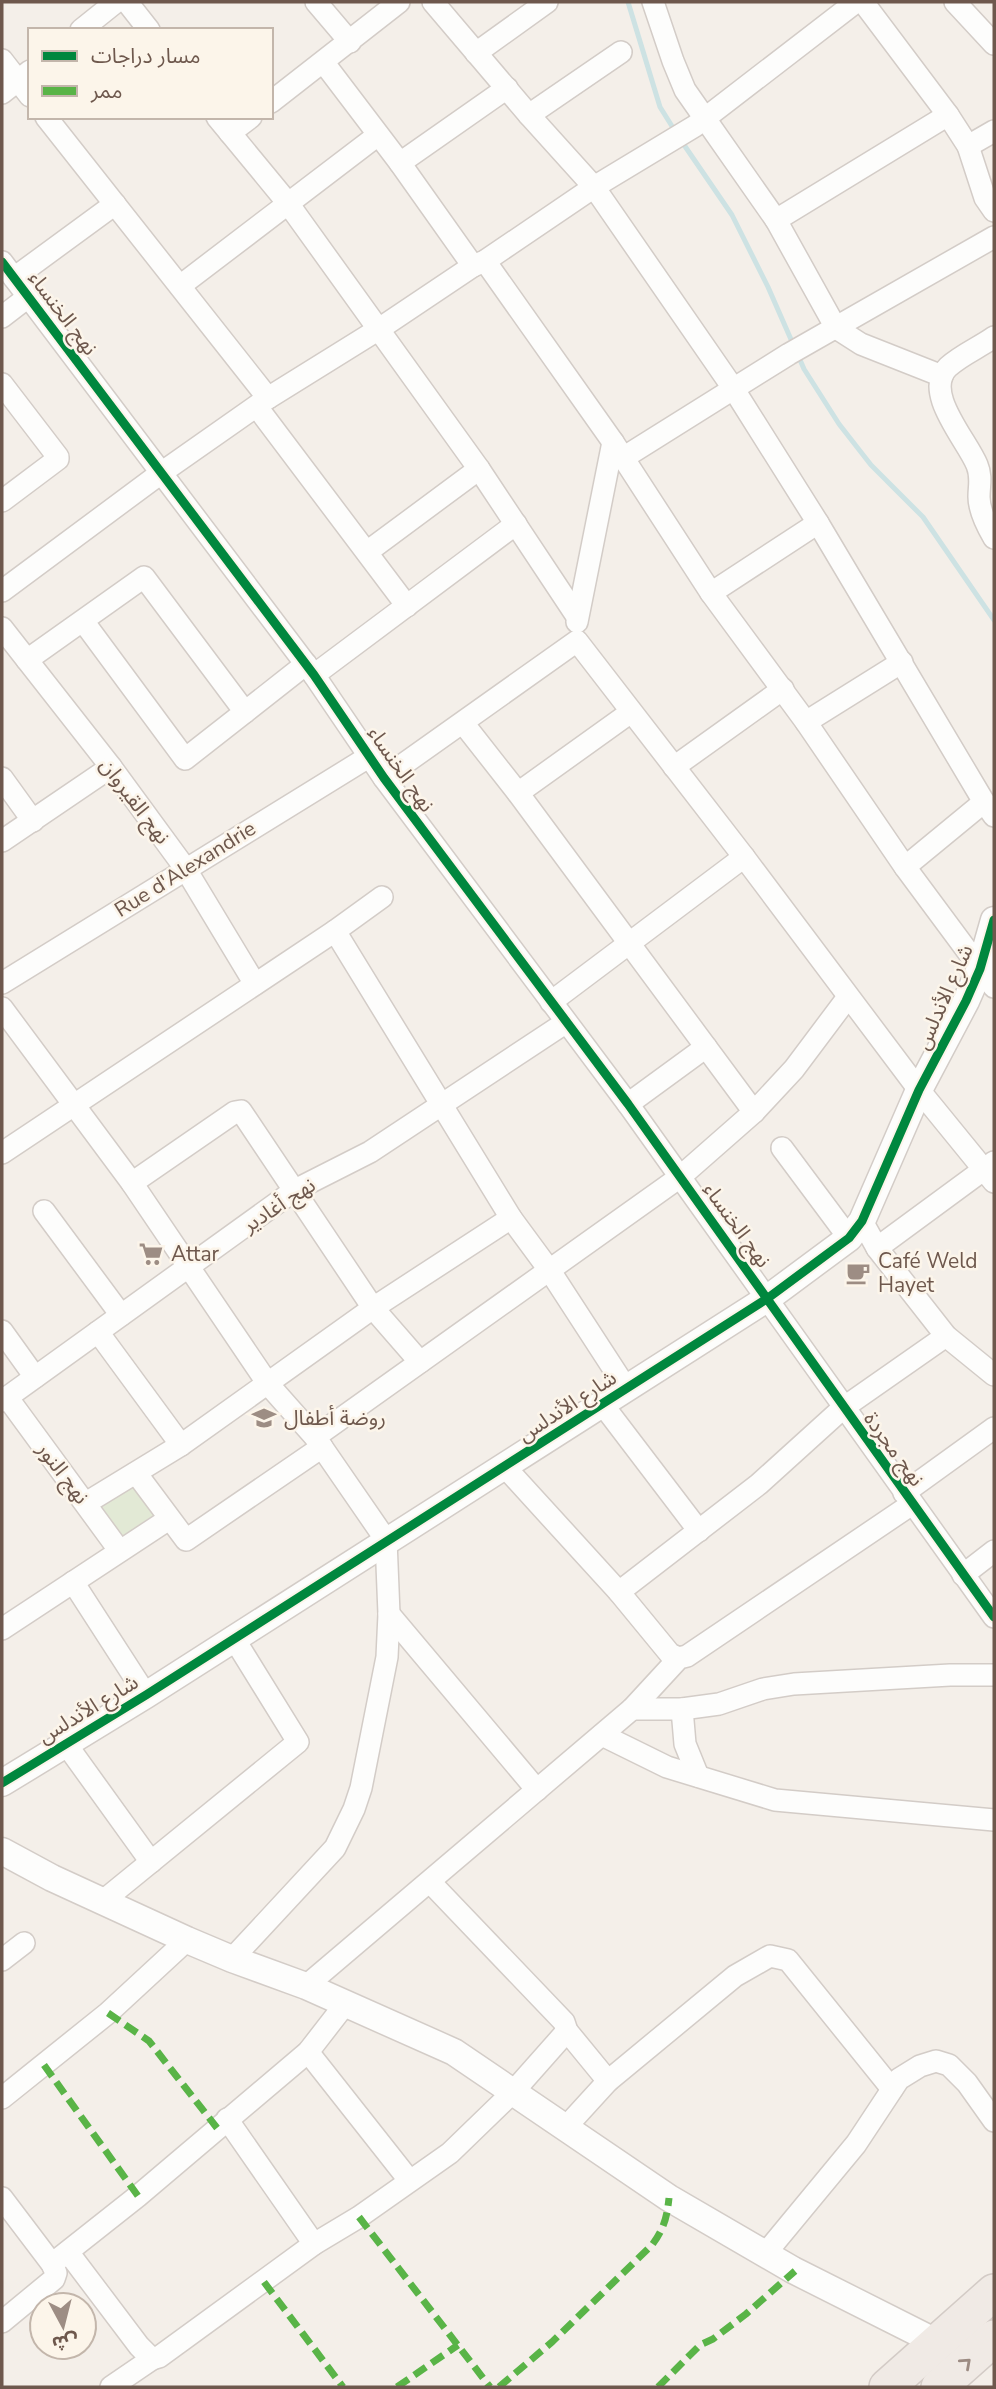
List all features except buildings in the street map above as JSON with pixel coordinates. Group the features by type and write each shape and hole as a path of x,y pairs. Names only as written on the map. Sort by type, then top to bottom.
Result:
{"highway":[{"path":"887,2387 994,2292"},
{"path":"939,2387 994,2338"}],"street":[{"path":"84,28 116,2"},
{"path":"127,2 147,28"},
{"path":"316,2 350,42"},
{"path":"273,101 399,2"},
{"path":"433,2 594,187 733,388 818,523 989,809 905,867"},
{"path":"476,52 547,2"},
{"path":"653,2 673,61 700,122 776,219 829,332 942,376"},
{"path":"2,591 161,473 263,402 594,187 700,122 856,2"},
{"path":"863,2 948,115 968,146 985,198 994,211"},
{"path":"967,6 994,44"},
{"path":"529,115 621,52"},
{"path":"2,60 20,85"},
{"path":"324,63 479,263 618,450 711,593 783,689 905,867 987,978"},
{"path":"400,163 507,88"},
{"path":"776,219 948,115"},
{"path":"48,119 180,286 407,606"},
{"path":"244,119 223,125 288,202 479,469 576,615"},
{"path":"968,146 994,131"},
{"path":"180,286 378,135"},
{"path":"8,270 116,204"},
{"path":"877,1248 991,1171 919,1090 577,641 576,615 618,450 733,388 994,237"},
{"name":"نهج الخنساء","path":"8,270 310,669 384,778 628,1104 768,1298"},
{"path":"2,317 28,297"},
{"path":"993,531 981,510 980,473 976,462 942,401 939,386 947,368 994,337"},
{"path":"2,385 58,458 2,502"},
{"path":"367,552 479,469"},
{"path":"711,593 818,523"},
{"path":"83,621 185,759 245,712 407,606 516,524"},
{"path":"27,660 145,577 245,712"},
{"name":"نهج القيروان","path":"2,628 111,767 185,868 255,984"},
{"path":"384,778 577,641"},
{"path":"806,722 902,662"},
{"path":"674,767 783,689"},
{"path":"518,793 631,712"},
{"path":"463,723 518,793 754,1112"},
{"name":"Rue d'Alexandrie","path":"2,983 370,756"},
{"path":"2,841 111,767"},
{"path":"2,778 33,821"},
{"path":"551,1002 744,857"},
{"path":"2,1153 382,897"},
{"name":"شارع الأندلس","path":"2,1783 146,1695 233,1637 603,1405 768,1298 856,1230 919,1090 966,1001 987,978 994,920"},
{"path":"335,931 511,1218 550,1271 626,1388"},
{"path":"135,1473 186,1540 420,1362 680,1177 754,1112 794,1069 848,997"},
{"path":"2,1008 132,1183 268,1384 318,1442 386,1540 389,1614 387,1657 361,1788 354,1809 335,1847 232,1959"},
{"name":"نهج أغادير","path":"4,1399 295,1190 370,1152 565,1023"},
{"path":"628,1104 706,1047"},
{"path":"132,1183 238,1111 244,1113 373,1308 420,1362"},
{"path":"782,1148 856,1230 877,1248 946,1336 994,1375"},
{"path":"44,1211 121,1315"},
{"path":"86,1503 181,1445 373,1308 511,1218"},
{"name":"نهج مجردة","path":"768,1298 843,1408 994,1618"},
{"path":"2,1331 35,1377"},
{"path":"98,1332 181,1445"},
{"path":"619,1592 759,1483 843,1408 946,1336"},
{"name":"نهج النور","path":"4,1399 86,1503 119,1550"},
{"path":"603,1405 699,1531"},
{"path":"306,1986 632,1709 679,1658 687,1656 908,1499 994,1428"},
{"path":"505,1467 619,1592 670,1654 679,1658"},
{"path":"2,1629 169,1519"},
{"path":"962,1575 994,1551"},
{"path":"73,1581 146,1695"},
{"path":"389,1614 537,1790"},
{"path":"103,1901 298,1742 233,1637"},
{"path":"632,1709 682,1709 719,1704 763,1689 794,1684 994,1675"},
{"path":"682,1709 685,1744 698,1776"},
{"path":"602,1735 667,1767 775,1800 994,1820"},
{"path":"66,1744 151,1861"},
{"path":"2,1851 187,1940 306,1986 454,2052 669,2198 793,2270 936,2342"},
{"path":"430,1882 564,2022 567,2031 608,2081"},
{"path":"2,2098 108,2013 187,1940"},
{"path":"2,1960 24,1943"},
{"path":"566,2127 608,2081 735,1976 770,1956 788,1960 892,2089"},
{"path":"2,2322 54,2279 60,2258 138,2196 308,2052 346,2003"},
{"path":"111,2387 170,2350 314,2244 359,2217 450,2153 513,2092 567,2031"},
{"path":"308,2052 409,2180"},
{"path":"765,2254 848,2154 899,2079 920,2066 936,2061 949,2065 967,2083 994,2121"},
{"path":"227,2119 314,2244"},
{"path":"2,2198 152,2359"}],"green space":[{"path":"133,1482 157,1517 123,1540 100,1505"}],"waterway":[{"path":"628,2 660,107 675,131"},
{"path":"680,139 732,215 793,344"},
{"path":"797,353 804,369 839,424 871,465 923,517 994,620"}],"marked path":[{"path":"108,2013 149,2041 217,2128"},
{"path":"44,2065 138,2196"},
{"path":"499,2387 552,2342 652,2245 664,2223 669,2198"},
{"path":"359,2217 490,2387"},
{"path":"658,2387 700,2345 713,2339 746,2314 795,2271"},
{"path":"264,2282 343,2387"},
{"path":"397,2387 458,2345"}],"cycle path":[{"path":"2,262 314,675 384,778 628,1104 994,1617"},
{"path":"2,1783 146,1695 768,1298 849,1238 862,1221 919,1090 966,1001 980,969 994,920"}],"place":[{"name":"Attar","path":"151,1254"},
{"name":"Café Weld Hayet","path":"858,1273"},
{"name":"روضة أطفال","path":"264,1418"}]}
